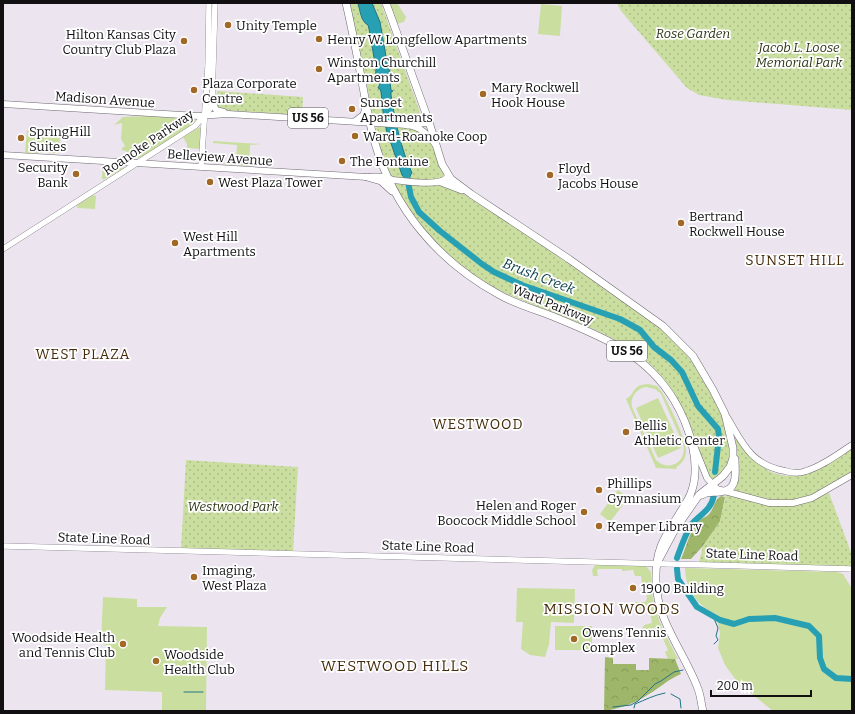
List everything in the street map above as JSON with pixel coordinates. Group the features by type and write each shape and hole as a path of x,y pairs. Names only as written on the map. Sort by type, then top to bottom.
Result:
{"highway":[{"name":"Ward Parkway","path":"346,3 370,122 379,155 396,196 432,245 445,258 472,278 499,295 609,340 648,366 674,400 685,421 693,443"},
{"path":"386,3 429,122 435,144"},
{"path":"417,123 421,116 422,104"},
{"path":"356,121 364,115 367,105"},
{"path":"403,125 429,122"},
{"name":"US 56","path":"435,144 444,169 458,184 608,286 668,330 693,356 713,390 725,414 733,448 733,458 730,467 723,476 699,495 682,518 670,538 662,557 657,563"},
{"name":"US 56","path":"367,177 381,181 396,196"},
{"path":"441,182 471,194"},
{"name":"US 56","path":"693,443 695,472 691,494 664,537 657,555 656,584 660,610 696,684 703,711"},
{"path":"682,518 688,514 702,495 712,492 724,492 731,488 734,483 736,459 733,448"}],"main road":[{"name":"US 56","path":"212,101 216,110 230,112 233,114"},
{"name":"Madison Avenue","path":"3,104 205,116"},
{"name":"Roanoke Parkway","path":"205,116 233,114 403,125 419,128 426,133 435,144"},
{"name":"Belleview Avenue","path":"3,155 367,177 376,176 394,180 401,179 434,183 441,182"},
{"path":"441,182 447,178 448,175"},
{"path":"725,414 748,451 758,461 771,469 796,473 806,471 820,465 852,445"},
{"name":"Ward Parkway","path":"693,443 707,478 717,489 769,503 793,503 812,498 852,474"}],"street":[{"path":"201,167 208,66 210,3"},
{"path":"205,116 210,109 212,101 215,3"},
{"name":"Roanoke Parkway","path":"3,249 140,163 195,126 205,116"},
{"name":"State Line Road","path":"3,546 852,569"}],"green space":[{"path":"350,3 381,3 420,112 417,120 387,120 373,116"},
{"path":"388,3 397,3 406,17 404,22 396,24"},
{"name":"Jacob L. Loose Memorial Park","path":"617,3 852,3 852,110 727,100 699,95 687,88 621,11"},
{"path":"541,4 562,6 560,36 538,34"},
{"path":"217,91 303,97 302,113 300,115 220,110 216,104"},
{"path":"145,116 194,119 196,122 140,158 129,158 126,151 122,150 125,146 121,139 122,123 114,125 123,117"},
{"path":"378,126 409,128 421,133 431,144 448,180 462,193 527,235 661,328 683,350 697,369 724,417 732,450 725,471 713,481 705,466 683,409 666,382 652,366 620,343 585,325 493,287 459,265 444,251 417,220 405,204 395,186 381,151 375,129"},
{"path":"200,127 200,149 187,148 187,144 183,137"},
{"path":"27,130 60,132 59,153 25,153"},
{"path":"213,141 261,144 250,145 249,166 222,164 232,164 233,161 236,161 237,145 213,143"},
{"path":"103,164 122,165 124,168 103,180"},
{"path":"93,195 96,196 95,209 77,208 77,205"},
{"path":"648,384 657,386 662,392 684,439 686,454 680,464 676,467 677,469 656,468 626,399 636,388","holes":["646,387 655,389 661,394 683,444 683,456 672,465 661,464 656,460 632,407 634,394 639,390"]},
{"path":"658,398 681,448 658,458 636,408"},
{"path":"735,437 750,456 763,467 776,474 789,476 801,475 814,471 827,465 852,449 852,472 822,491 796,500 774,500 731,491 736,450"},
{"name":"Westwood Park","path":"186,460 298,467 293,551 181,549"},
{"path":"618,490 628,498 610,522 600,514"},
{"path":"829,493 852,555 852,567 699,562 703,546 720,521 726,494 766,504 808,501"},
{"path":"721,496 725,497 720,522 703,546 691,559 681,559 693,529 700,520 709,514"},
{"path":"595,565 646,566 651,572 652,594 655,609 663,630 678,659 668,659 665,652 668,650 658,628 656,627 645,633 642,629 644,625 652,623 649,607 641,609 640,607 636,608 635,602 645,602 647,599 645,583 642,583 641,576 635,576 633,570 622,571 622,569 599,569 597,570 598,576 593,576 592,570"},
{"path":"685,568 837,572 843,574 852,589 852,711 773,711 738,683 725,665 718,648 720,633 716,614 698,602 687,583"},
{"path":"517,588 575,589 574,623 551,622 549,644 545,657 530,655 521,649 523,622 516,622"},
{"name":"Woodside Health Club","path":"103,597 137,599 137,607 167,607 160,618 158,626 207,627 206,711 162,711 162,692 105,690 106,645 101,643"},
{"name":"Owens Tennis Complex","path":"555,626 592,626 592,650 555,650"},
{"path":"605,657 613,658 613,664 636,664 636,670 649,670 649,658 675,659 681,674 633,703 616,709 604,711"}],"water":[{"path":"358,3 372,3 380,22 388,68 393,78 390,82 391,90 393,91 391,92 391,95 397,125 412,173 408,182 402,175 387,132 384,121 381,92 378,88 380,84 375,81 376,69 369,29 368,25 362,19"}],"waterway":[{"name":"Brush Creek","path":"407,177 411,197 419,212 440,231 494,272 522,285 620,319 640,330 654,347 671,360 682,372 698,406 718,429 719,437 715,472"},
{"name":"Brush Creek","path":"677,558 691,525 708,509 714,495"},
{"name":"Brush Creek","path":"677,569 678,579 697,607 720,620 734,624 749,619 775,618 809,626 819,636 820,658 824,669 836,678 852,679"},
{"path":"713,616 718,628 716,636 718,640 714,644"},
{"path":"613,707 631,705 638,701 655,684 674,672 683,670"},
{"path":"184,692 203,692"},
{"path":"634,708 635,704 653,696 665,693"},
{"path":"671,694 680,699 681,708"}],"place":[{"name":"Unity Temple","path":"228,25"},
{"name":"Henry W. Longfellow Apartments","path":"319,39"},
{"name":"Hilton Kansas City Country Club Plaza","path":"184,41"},
{"name":"Winston Churchill Apartments","path":"319,69"},
{"name":"Plaza Corporate Centre","path":"194,90"},
{"name":"Mary Rockwell Hook House","path":"483,94"},
{"name":"Sunset Apartments","path":"352,109"},
{"name":"Ward-Roanoke Coop","path":"355,136"},
{"name":"SpringHill Suites","path":"21,138"},
{"name":"The Fontaine","path":"342,161"},
{"name":"Security Bank","path":"76,174"},
{"name":"Floyd Jacobs House","path":"550,175"},
{"name":"West Plaza Tower","path":"210,182"},
{"name":"Bertrand Rockwell House","path":"681,223"},
{"name":"West Hill Apartments","path":"175,243"},
{"name":"Bellis Athletic Center","path":"626,432"},
{"name":"Phillips Gymnasium","path":"599,490"},
{"name":"Helen and Roger Boocock Middle School","path":"584,512"},
{"name":"Kemper Library","path":"599,526"},
{"name":"Imaging, West Plaza","path":"194,577"},
{"name":"1900 Building","path":"633,588"},
{"name":"Owens Tennis Complex","path":"574,639"},
{"name":"Woodside Health and Tennis Club","path":"123,644"},
{"name":"Woodside Health Club","path":"156,661"}],"district":[{"name":"SUNSET HILL","path":"795,260"},
{"name":"WEST PLAZA","path":"83,354"},
{"name":"WESTWOOD","path":"478,424"},
{"name":"MISSION WOODS","path":"612,609"},
{"name":"WESTWOOD HILLS","path":"395,666"}],"park label":[{"name":"Rose Garden","path":"693,33"}]}
